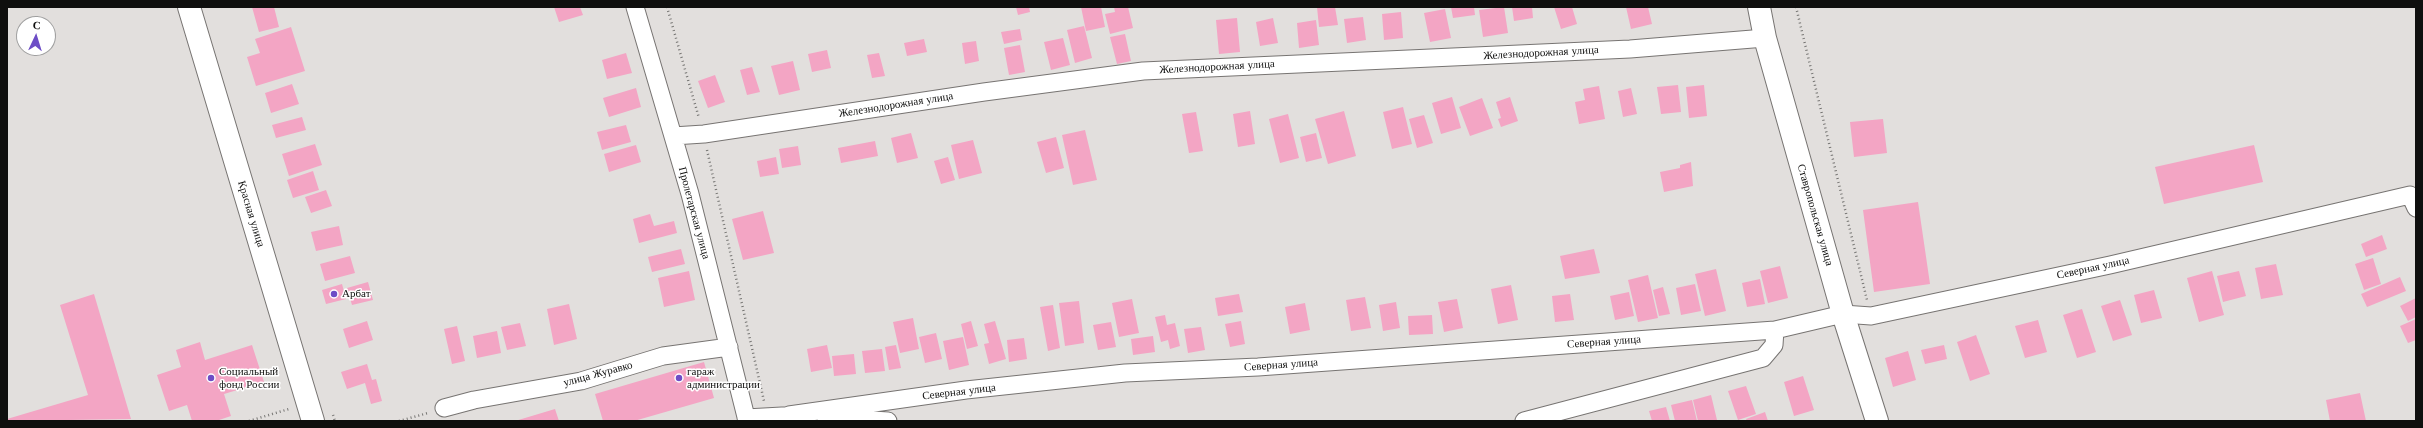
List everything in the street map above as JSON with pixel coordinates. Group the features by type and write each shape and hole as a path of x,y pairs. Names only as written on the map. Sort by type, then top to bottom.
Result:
{"street":[{"name":"Красная улица","path":"189,7 313,421"},
{"name":"Пролетарская улица","path":"635,7 673,136 747,419"},
{"name":"Ставропольская улица","path":"1759,7 1765,38 1843,314 1878,421"},
{"name":"Железнодорожная улица","path":"673,136 704,134 984,92 1143,71 1630,48 1765,38"},
{"name":"Северная улица","path":"747,419 790,415 966,390 1125,373 1258,367 1775,330 1843,314 1871,316 2413,201"},
{"path":"1524,421 1763,358 1774,345 1775,330"},
{"name":"улица Журавко","path":"444,408 474,400 581,381 663,356 729,348"},
{"name":"Северная улица","path":"790,415 888,421"}],"path":[{"path":"667,7 704,134 767,416"},
{"path":"1796,7 1871,316"},
{"path":"249,421 289,408"},
{"path":"399,421 444,408"}],"building":[{"path":"252,7 274,7 279,27 259,32"},
{"path":"554,7 580,7 583,15 559,22"},
{"path":"1016,7 1029,7 1030,12 1018,15"},
{"path":"1081,7 1101,7 1105,27 1086,31"},
{"path":"1114,7 1128,7 1133,28 1110,34 1105,14 1115,12"},
{"path":"1317,7 1335,7 1338,25 1319,27"},
{"path":"1451,7 1474,7 1475,15 1453,18"},
{"path":"1504,7 1508,33 1483,37 1479,10"},
{"path":"1512,7 1532,7 1533,18 1514,21"},
{"path":"1554,7 1572,7 1577,24 1561,29"},
{"path":"1626,7 1648,7 1652,24 1631,29"},
{"path":"1445,9 1451,38 1430,42 1424,13"},
{"path":"1401,12 1403,38 1384,40 1382,14"},
{"path":"1363,17 1366,40 1347,43 1344,19"},
{"path":"1237,18 1240,52 1219,54 1216,20"},
{"path":"1273,18 1278,43 1260,46 1256,22"},
{"path":"1316,20 1319,45 1299,48 1297,23"},
{"path":"1084,26 1092,58 1075,63 1067,30"},
{"path":"291,27 305,71 256,86 247,57 260,53 255,39"},
{"path":"1020,29 1022,40 1004,44 1001,32"},
{"path":"1125,34 1131,61 1117,64 1110,37"},
{"path":"1063,38 1070,65 1051,70 1044,42"},
{"path":"924,39 927,52 907,56 904,43"},
{"path":"976,41 979,61 965,64 962,43"},
{"path":"1020,45 1025,72 1009,75 1004,48"},
{"path":"827,50 831,68 812,72 808,54"},
{"path":"626,53 632,73 607,79 602,60"},
{"path":"879,53 885,76 872,78 867,55"},
{"path":"793,61 800,90 779,95 771,66"},
{"path":"752,67 760,92 747,95 740,70"},
{"path":"715,75 725,102 708,108 698,81"},
{"path":"292,84 299,104 271,113 265,93"},
{"path":"1678,85 1681,112 1661,114 1657,87"},
{"path":"1704,85 1707,116 1689,118 1686,87"},
{"path":"1599,86 1605,119 1579,124 1575,102 1585,100 1583,89"},
{"path":"636,88 641,107 609,117 603,98"},
{"path":"1631,88 1637,114 1623,117 1618,91"},
{"path":"1452,97 1461,128 1441,134 1432,103"},
{"path":"1510,97 1518,121 1501,127 1498,119 1501,118 1496,102"},
{"path":"1482,98 1493,128 1470,136 1459,107"},
{"path":"1403,107 1412,144 1392,149 1383,112"},
{"path":"1250,111 1255,144 1238,147 1233,114"},
{"path":"1344,111 1356,156 1328,164 1315,119"},
{"path":"1196,112 1203,151 1189,153 1182,114"},
{"path":"1288,114 1299,158 1280,163 1269,119"},
{"path":"1424,115 1433,143 1417,148 1409,119"},
{"path":"302,117 306,130 276,138 272,125"},
{"path":"1883,119 1887,153 1854,157 1850,122"},
{"path":"626,125 631,142 602,150 597,132"},
{"path":"1085,130 1097,180 1073,185 1062,135"},
{"path":"911,133 918,158 897,163 891,138"},
{"path":"1316,133 1322,158 1306,162 1300,137"},
{"path":"1056,137 1064,168 1046,173 1037,142"},
{"path":"973,140 982,173 959,179 951,145"},
{"path":"875,141 878,156 841,163 838,148"},
{"path":"315,144 322,165 289,176 282,154"},
{"path":"636,145 641,162 609,172 604,154"},
{"path":"2254,145 2263,182 2164,204 2155,167"},
{"path":"798,146 801,165 782,168 779,149"},
{"path":"776,157 779,174 760,177 757,161"},
{"path":"948,157 955,180 941,184 934,161"},
{"path":"1691,162 1693,186 1664,192 1660,172 1680,168 1680,165"},
{"path":"313,171 319,190 293,198 287,180"},
{"path":"326,190 332,206 311,213 305,197"},
{"path":"1918,202 1930,284 1874,292 1863,210"},
{"path":"763,211 774,253 743,260 732,219"},
{"path":"650,214 654,226 674,221 677,233 639,243 633,219"},
{"path":"339,226 343,245 316,251 311,232"},
{"path":"2382,235 2387,249 2366,257 2361,244"},
{"path":"681,249 685,264 652,272 648,257"},
{"path":"1594,249 1600,273 1565,279 1560,256"},
{"path":"350,256 355,273 325,281 320,264"},
{"path":"2373,258 2381,284 2364,290 2355,264"},
{"path":"2276,264 2283,295 2261,299 2255,268"},
{"path":"1780,266 1788,298 1768,303 1760,271"},
{"path":"1716,269 1726,311 1705,316 1695,274"},
{"path":"689,271 695,300 664,307 658,278"},
{"path":"2212,271 2224,315 2199,322 2187,278"},
{"path":"2239,271 2246,296 2223,302 2217,276"},
{"path":"1648,275 1658,318 1638,322 1628,280"},
{"path":"2400,277 2406,291 2367,307 2361,294"},
{"path":"1760,279 1765,304 1747,307 1742,283"},
{"path":"368,282 373,300 352,305 347,288"},
{"name":"Арбат","path":"342,284 346,299 326,304 322,290"},
{"path":"1695,284 1701,311 1681,315 1676,288"},
{"path":"1511,285 1518,320 1498,324 1491,289"},
{"path":"1663,287 1670,314 1659,316 1653,290"},
{"path":"2154,290 2162,318 2141,323 2134,295"},
{"path":"1629,292 1634,316 1615,320 1610,296"},
{"path":"94,294 131,419 7,421 7,419 88,395 60,305"},
{"path":"1239,294 1243,312 1218,316 1215,298"},
{"path":"1570,294 1574,320 1555,322 1552,296"},
{"path":"1365,297 1371,328 1351,331 1346,300"},
{"path":"2416,298 2416,317 2408,321 2400,306"},
{"path":"1132,299 1139,333 1119,337 1112,303"},
{"path":"1457,299 1463,328 1444,332 1438,302"},
{"path":"2120,300 2132,335 2113,341 2101,306"},
{"path":"1079,301 1084,343 1065,346 1059,303"},
{"path":"1396,302 1400,328 1383,331 1379,305"},
{"path":"1305,303 1310,330 1290,334 1285,307"},
{"path":"569,304 577,339 554,345 547,309"},
{"path":"1053,305 1060,348 1048,351 1040,307"},
{"path":"2082,309 2096,352 2077,358 2063,315"},
{"path":"1165,315 1167,325 1175,323 1180,346 1170,349 1168,340 1161,342 1155,317"},
{"path":"1432,315 1433,334 1409,335 1408,316"},
{"path":"913,318 919,349 900,353 893,322"},
{"path":"2416,319 2416,340 2408,343 2400,326"},
{"path":"2038,320 2047,352 2025,358 2015,326"},
{"path":"367,321 373,340 349,348 343,329"},
{"path":"971,321 978,346 967,349 961,324"},
{"path":"995,321 1006,359 989,364 984,344 989,343 984,324"},
{"path":"1241,321 1245,344 1230,347 1225,324"},
{"path":"1111,322 1116,347 1098,350 1093,325"},
{"path":"520,323 526,346 507,350 501,327"},
{"path":"457,326 465,361 452,364 444,329"},
{"path":"1201,327 1205,350 1188,353 1184,329"},
{"path":"497,331 501,353 477,358 473,336"},
{"path":"936,333 942,359 925,363 919,337"},
{"path":"1976,335 1990,374 1970,381 1957,342"},
{"path":"1153,336 1155,352 1133,355 1131,339"},
{"path":"963,337 969,365 949,370 943,341"},
{"path":"1024,338 1027,359 1009,362 1007,340"},
{"name":"Социальный фонд России","path":"200,342 205,360 252,345 264,382 224,394 231,416 216,421 192,421 187,405 169,411 157,375 181,367 176,350"},
{"path":"827,345 832,368 811,372 807,349"},
{"path":"896,345 901,368 889,370 885,347"},
{"path":"1944,345 1947,359 1925,364 1921,350"},
{"path":"882,349 885,371 865,373 862,351"},
{"path":"1908,351 1916,380 1893,387 1885,358"},
{"path":"854,354 856,374 834,376 832,356"},
{"name":"гараж администрации","path":"704,362 714,398 634,421 603,421 595,394"},
{"path":"367,364 372,380 376,379 382,401 371,404 365,383 347,389 341,372"},
{"path":"1803,376 1814,410 1794,416 1784,382"},
{"path":"1746,386 1756,414 1738,420 1728,391"},
{"path":"2360,393 2366,421 2330,421 2326,400"},
{"path":"1711,395 1717,420 1698,421 1693,400"},
{"path":"1692,400 1697,421 1675,421 1671,405"},
{"path":"1666,407 1670,421 1652,421 1649,411"},
{"path":"555,409 559,421 515,421"},
{"path":"1765,412 1768,421 1747,421 1746,419"}],"place":[{"name":"Арбат","path":"334,294"},
{"name":"Социальный фонд России","path":"211,378"},
{"name":"гараж администрации","path":"679,378"}]}
